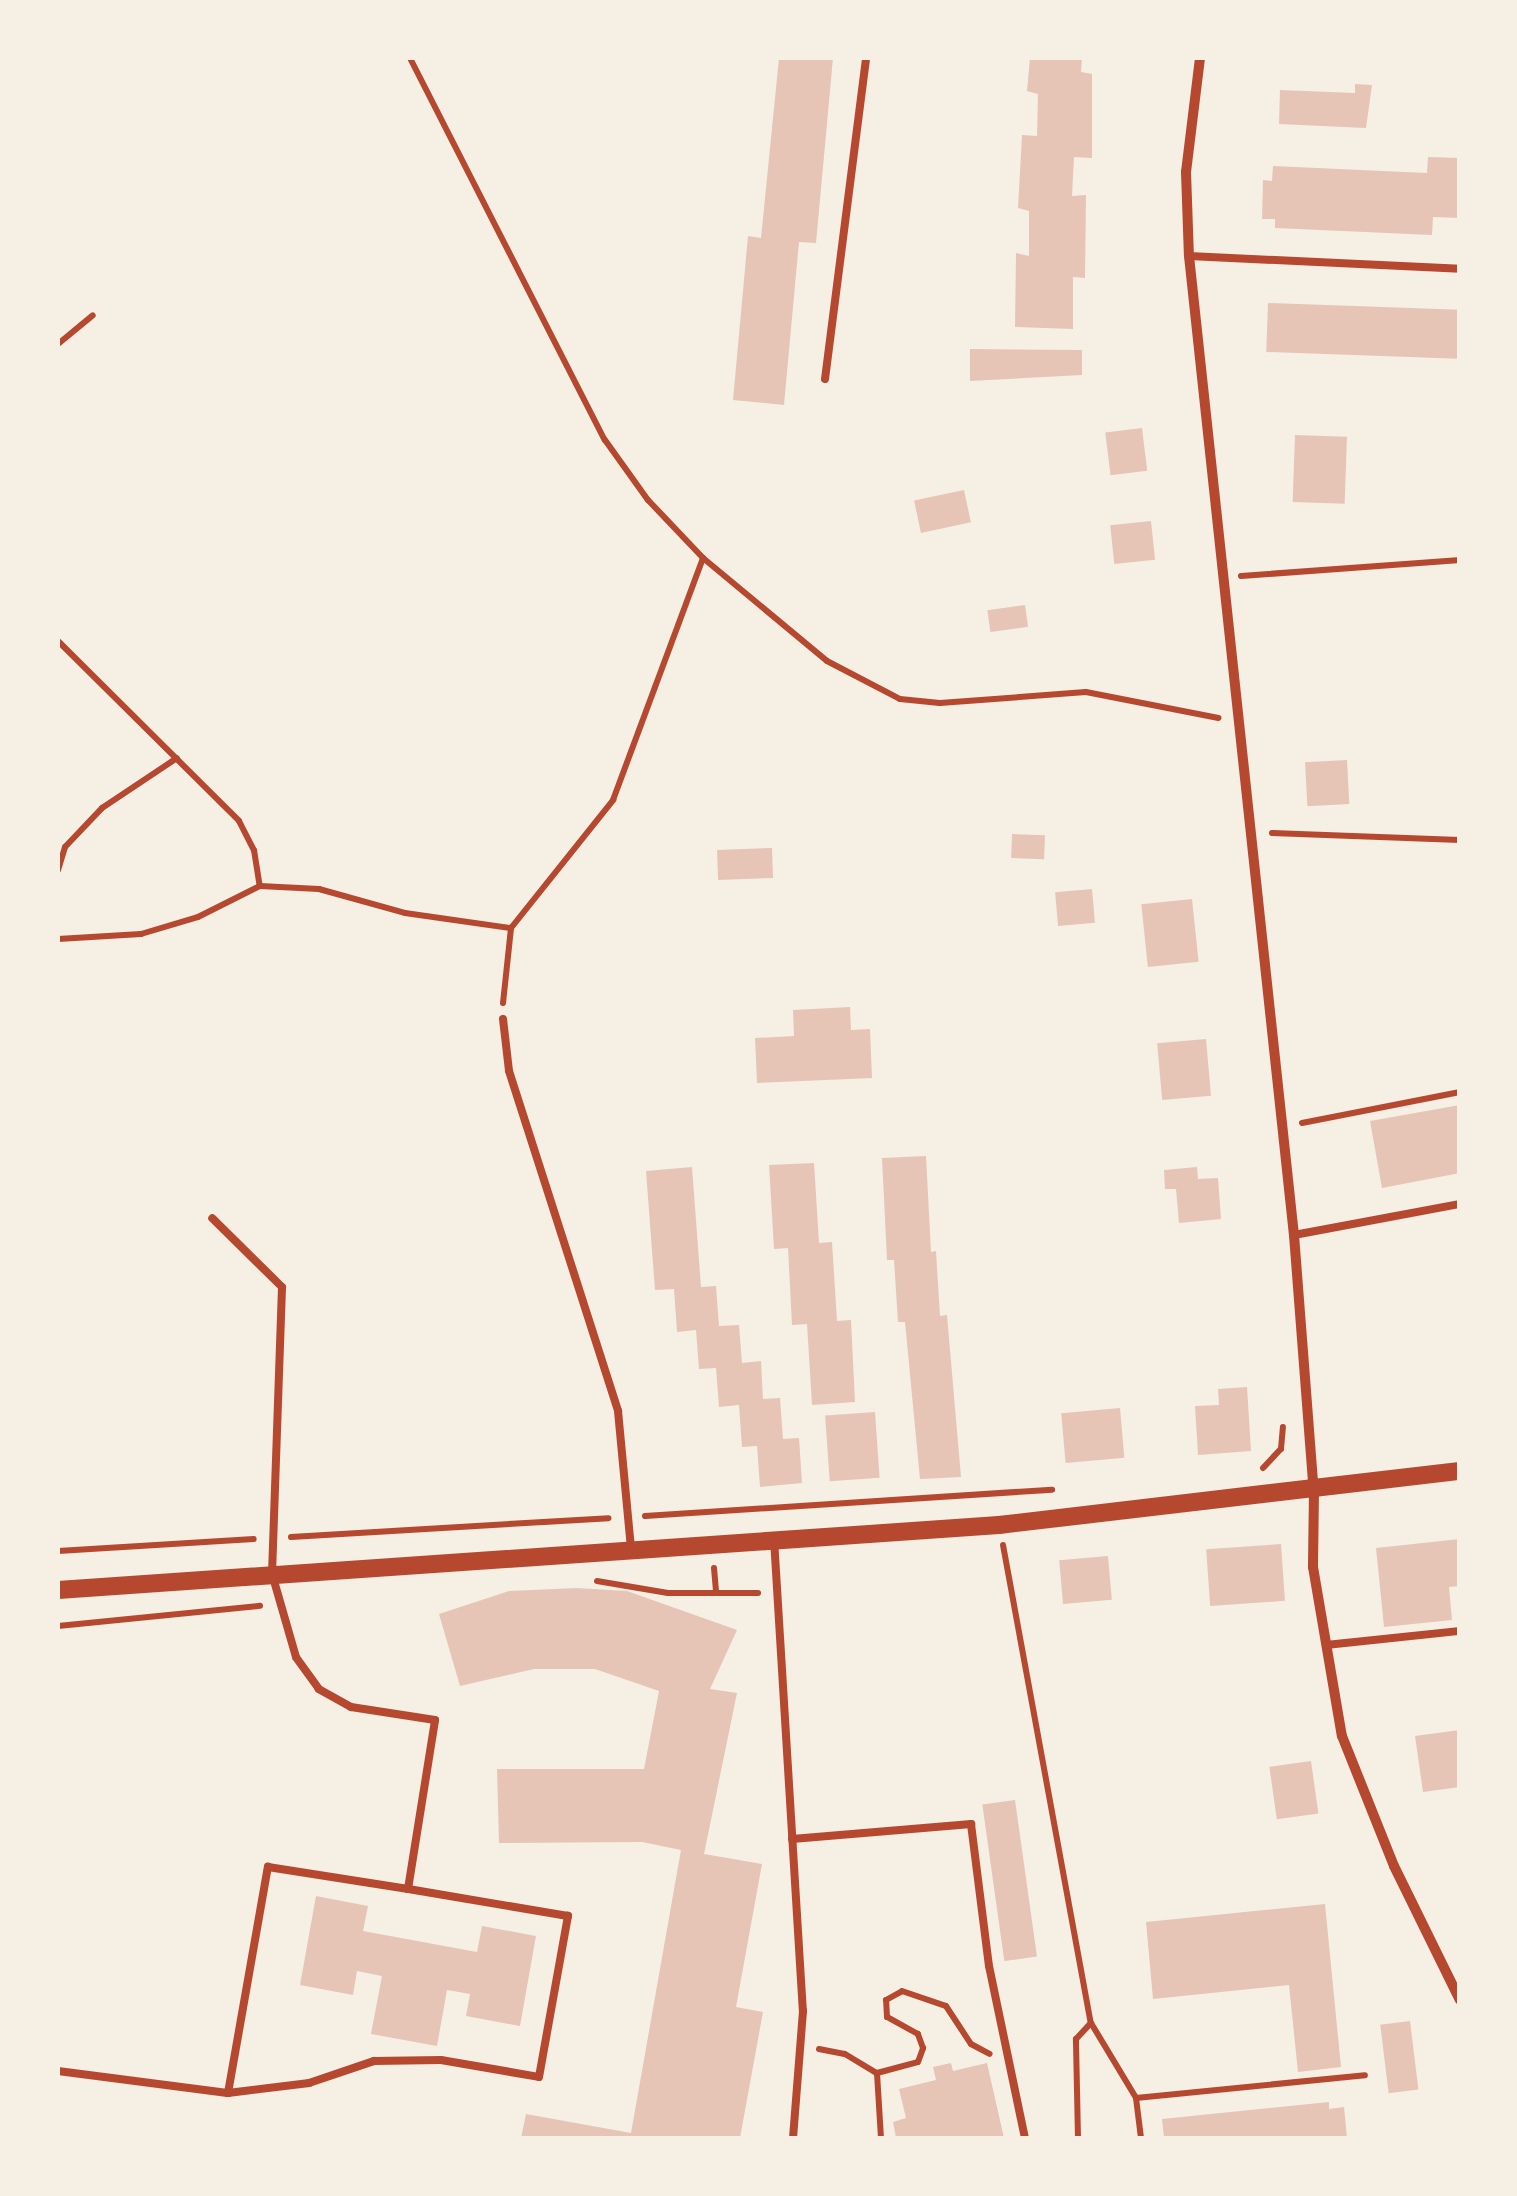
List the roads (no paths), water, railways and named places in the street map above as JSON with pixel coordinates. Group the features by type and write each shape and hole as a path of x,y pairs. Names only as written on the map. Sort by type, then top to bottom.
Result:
{"street":[{"path":"1200,58 1186,172 1189,256 1246,832 1294,1235 1314,1492 1313,1567 1342,1736 1394,1866 1460,2000"},
{"path":"58,1590 1000,1524 1314,1492 1460,1470"}],"lane":[{"path":"826,379 866,58"},
{"path":"1189,256 1460,269"},
{"path":"503,1019 509,1071 618,1410 632,1548"},
{"path":"1294,1235 1460,1204"},
{"path":"212,1218 282,1287 272,1574 276,1604 296,1657 319,1689 351,1707 435,1720 408,1890"},
{"path":"774,1538 803,2046 793,2138"},
{"path":"1326,1645 1460,1631"},
{"path":"792,1839 971,1824 1005,2051 1025,2138"},
{"path":"58,2070 228,2093 308,2083 374,2061 441,2060 539,2077 568,1916 268,1867 228,2093"}]}
